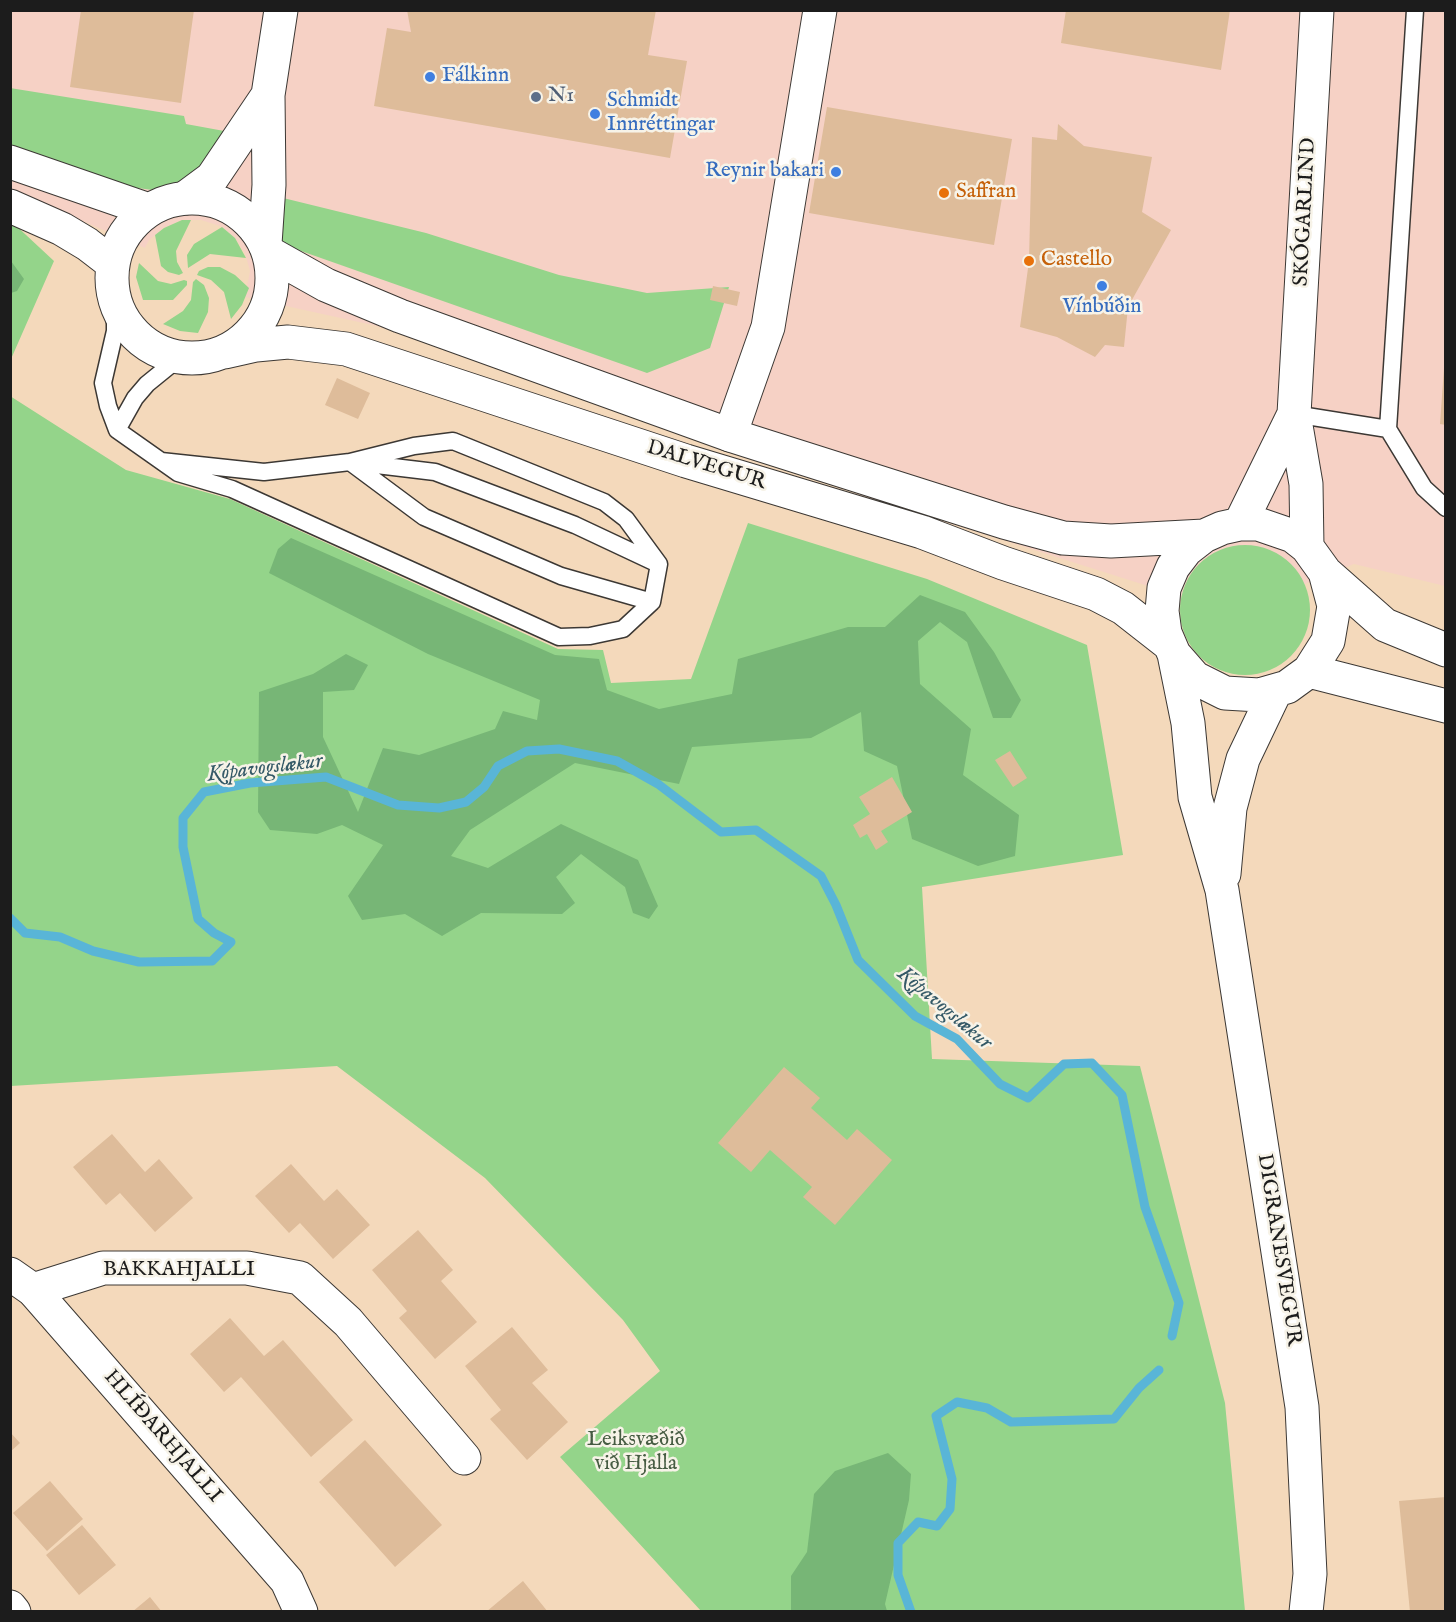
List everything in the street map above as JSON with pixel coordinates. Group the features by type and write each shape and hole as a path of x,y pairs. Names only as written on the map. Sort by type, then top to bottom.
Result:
{"street":[{"path":"267,249 268,95 281,10"},
{"path":"730,435 768,327 819,10"},
{"name":"SKÓGARLIND","path":"1316,560 1294,414 1317,10"},
{"path":"185,198 200,189 219,169 268,95"},
{"path":"10,162 149,210"},
{"path":"185,198 205,199 232,209 255,227 267,249 273,273 272,293 266,311 256,328 242,342 225,352 195,359 179,358 158,351 139,339 124,322 115,301 112,283 113,264 120,243 132,225 149,210 166,202 185,198"},
{"path":"10,206 87,244 113,264"},
{"name":"DALVEGUR","path":"267,249 326,285 400,316 730,435 1004,522 1063,538 1111,541 1204,536"},
{"name":"DALVEGUR","path":"225,352 256,345 288,342 346,349 686,460 922,532 1003,563 1096,594 1123,608 1171,649"},
{"name":"SKÓGARLIND","path":"1240,524 1294,414"},
{"path":"1316,560 1332,589 1333,624 1328,641 1309,671 1299,680 1275,692 1242,696 1225,693 1196,678 1171,649 1162,611 1164,588 1173,567 1186,550 1204,536 1222,528 1240,524 1276,528 1316,560 1385,625 1446,650"},
{"name":"DIGRANESVEGUR","path":"1171,649 1188,723 1196,798 1222,890 1302,1407 1310,1574 1306,1611"},
{"path":"1309,671 1446,706"},
{"name":"DIGRANESVEGUR","path":"1222,890 1230,808 1243,759 1275,692"},
{"name":"BAKKAHJALLI","path":"22,1282 103,1268 248,1268 300,1278 348,1322 464,1458"},
{"name":"HLÍÐARHJALLI","path":"22,1282 287,1581 301,1611"},
{"path":"10,1607 14,1611"}],"lane":[{"path":"1414,10 1388,429 1424,488 1446,508"},
{"path":"115,301 115,332 103,383 108,406 117,430 178,474 232,489 559,637 590,636 623,629 652,602 659,564 626,519 604,502 453,441 414,446 350,462 264,472 161,461"},
{"path":"117,430 135,398 147,384 179,358"},
{"path":"1294,414 1388,429"},
{"path":"350,462 435,472 575,525 659,564"},
{"path":"350,462 424,517 561,576 652,602"}],"shaded area":[{"path":"11,11 1445,11 1445,586 1354,564 1233,613 858,494 377,326 245,297 250,271 245,253 235,238 220,226 201,220 182,220 164,228 149,240 145,248 11,190"}],"green space":[{"path":"10,88 184,116 186,124 235,133 205,180 167,192 79,180 11,153"},
{"path":"275,196 426,233 559,275 647,293 729,287 710,348 647,373 267,239"},
{"path":"182,220 191,220 176,251 177,262 183,273 179,275 168,272 161,266 155,235"},
{"path":"11,221 54,261 11,359"},
{"path":"222,227 235,238 246,258 210,254 188,268 187,255 194,244"},
{"path":"11,261 24,279 17,291 11,293"},
{"path":"139,263 158,281 171,284 184,280 187,281 187,285 173,300 143,300 136,277"},
{"path":"208,267 220,267 235,275 249,288 242,305 231,319 224,292 211,280 197,275 199,271"},
{"path":"196,279 204,285 209,298 208,312 198,333 180,331 163,324 183,311 191,300 193,282"},
{"name":"Leiksvæðið við Hjalla","path":"10,396 126,470 230,499 558,649 603,650 611,683 691,679 748,523 927,579 1087,645 1123,855 922,887 932,1059 1140,1066 1225,1403 1245,1611 701,1611 560,1457 660,1371 623,1320 485,1178 337,1066 11,1086"},
{"path":"291,538 555,655 599,659 607,690 659,709 732,694 738,659 848,627 885,627 920,595 965,612 994,652 1021,700 1011,718 993,718 967,642 940,622 918,641 920,684 971,729 963,775 1019,815 1015,856 978,866 912,839 897,766 864,751 861,712 811,738 692,747 679,784 575,763 470,830 451,856 488,868 561,824 638,860 658,906 649,919 633,913 625,887 581,854 556,877 575,903 562,914 481,913 442,936 405,914 362,920 348,896 383,845 342,825 317,834 270,830 258,812 259,692 313,674 346,654 368,665 354,690 323,692 323,737 358,812 383,748 419,755 495,729 503,711 537,720 540,700 428,654 269,573 278,549"},
{"path":"1245,545 1270,550 1291,564 1305,585 1310,610 1305,635 1291,656 1270,670 1245,675 1220,670 1199,656 1185,635 1180,610 1185,585 1199,564 1220,550"},
{"path":"888,1453 911,1474 909,1500 885,1604 887,1611 791,1611 791,1576 807,1552 814,1494 835,1471"}],"building":[{"path":"81,10 194,10 181,103 70,87"},
{"path":"407,10 656,10 648,55 687,61 670,158 374,106 387,28 411,32"},
{"path":"1066,10 1230,10 1221,70 1061,43"},
{"path":"827,107 1012,139 994,245 809,213"},
{"path":"1058,124 1084,146 1152,157 1142,212 1171,230 1128,307 1124,347 1105,345 1095,357 1057,337 1020,327 1029,261 1032,137 1057,140"},
{"path":"713,286 740,292 737,306 710,300"},
{"path":"1444,368 1446,368 1446,425 1440,424"},
{"path":"337,378 370,393 358,419 325,405"},
{"path":"1010,751 1027,778 1013,787 995,760"},
{"path":"892,777 912,812 881,831 888,842 876,850 867,834 860,838 853,825 870,814 859,797"},
{"path":"784,1067 820,1098 811,1108 847,1140 857,1129 892,1160 835,1225 803,1197 812,1187 770,1150 751,1172 718,1143"},
{"path":"112,1134 145,1172 159,1159 193,1198 155,1232 120,1193 106,1205 73,1167"},
{"path":"291,1164 324,1201 337,1189 370,1225 333,1259 300,1223 289,1233 255,1196"},
{"path":"418,1230 453,1270 441,1281 477,1322 435,1359 399,1318 407,1311 372,1270"},
{"path":"230,1318 264,1356 283,1340 353,1420 311,1457 241,1377 224,1392 190,1354"},
{"path":"512,1327 548,1370 532,1383 568,1422 527,1460 490,1419 501,1410 465,1366"},
{"path":"10,1432 20,1443 10,1452"},
{"path":"365,1440 442,1525 395,1567 319,1482"},
{"path":"50,1481 83,1519 47,1551 13,1513"},
{"path":"1446,1497 1446,1612 1410,1612 1399,1501"},
{"path":"82,1525 116,1565 79,1595 46,1555"},
{"path":"523,1581 548,1612 486,1612"},
{"path":"150,1597 162,1612 132,1612"}],"waterway":[{"name":"Kópavogslækur","path":"10,918 25,933 60,937 93,951 139,962 212,961 231,942 214,933 198,919 183,847 183,818 204,792 250,783 326,777 398,805 439,808 466,802 484,787 498,766 527,751 559,749 617,761 658,784 721,832 756,830 821,876 836,905 858,960 915,1016 957,1039 1000,1084 1028,1098 1064,1064 1092,1063 1122,1095 1145,1207 1179,1303 1172,1336"},
{"name":"Kópavogslækur","path":"911,1612 898,1575 898,1543 918,1522 937,1526 950,1509 952,1479 936,1416 957,1402 987,1408 1011,1422 1114,1419 1139,1388 1159,1370"}],"place":[{"name":"Fálkinn","path":"430,77"},
{"name":"N1","path":"536,97"},
{"name":"Schmidt Innréttingar","path":"595,114"},
{"name":"Reynir bakari","path":"836,172"},
{"name":"Saffran","path":"944,193"},
{"name":"Castello","path":"1029,261"},
{"name":"Vínbúðin","path":"1102,286"}]}
